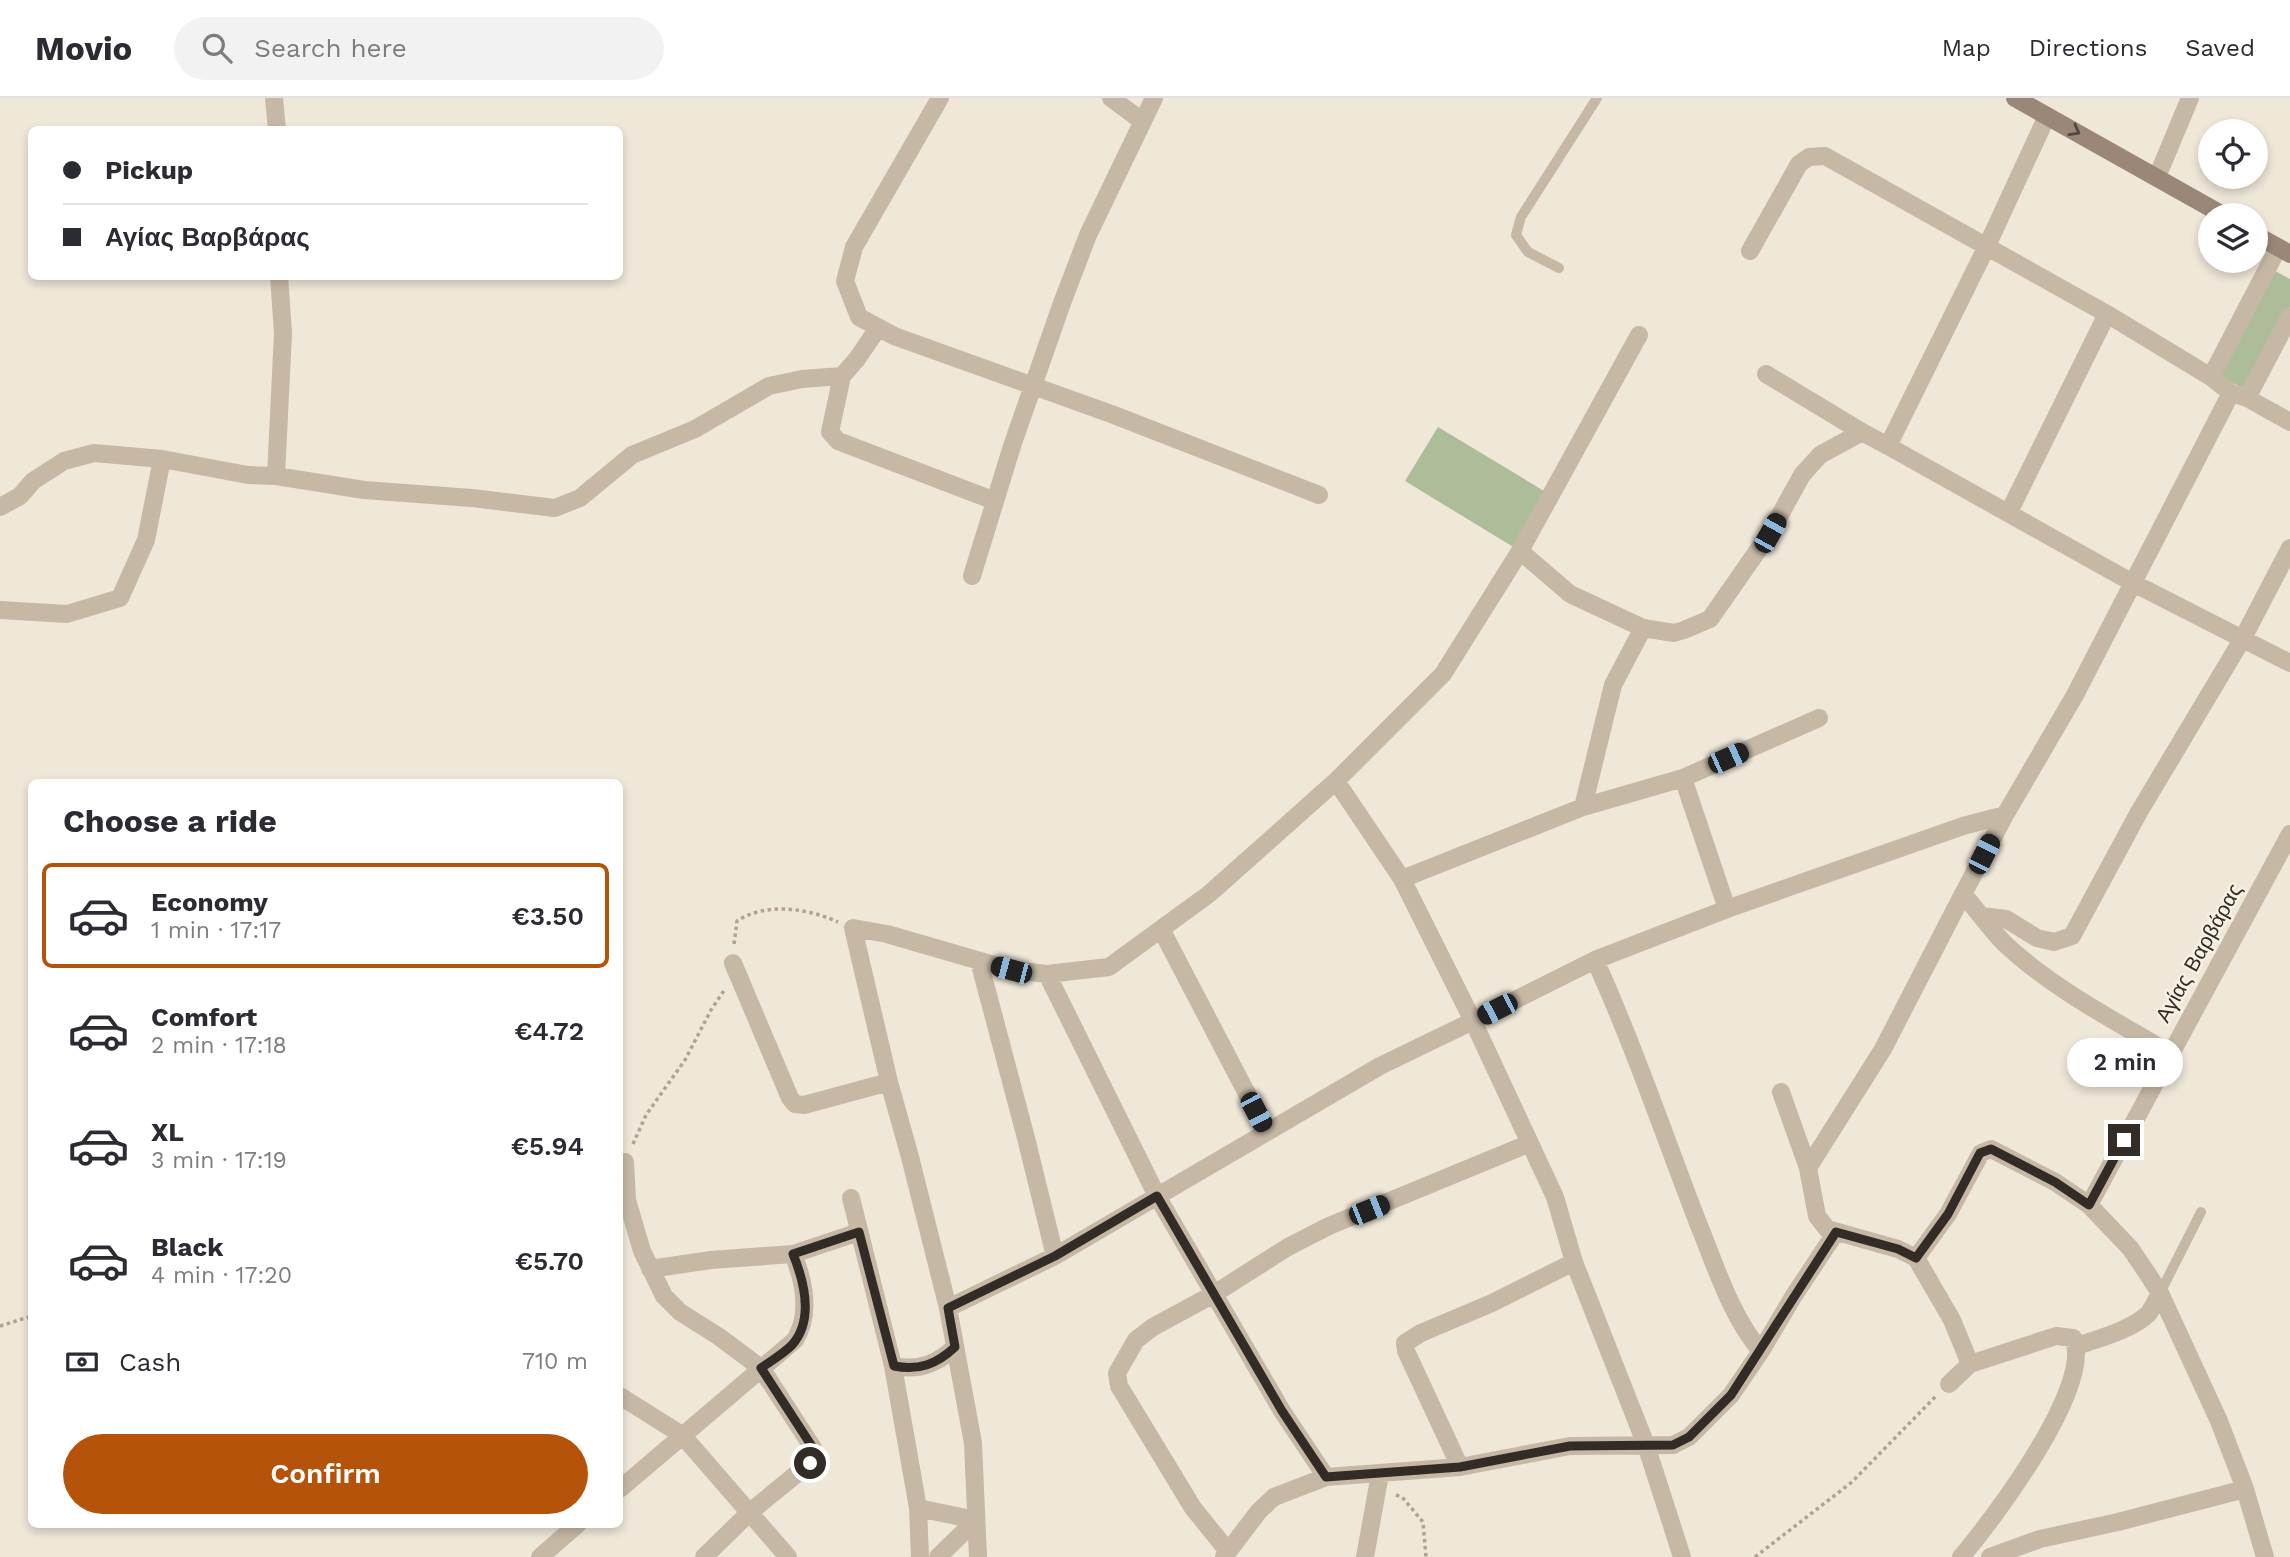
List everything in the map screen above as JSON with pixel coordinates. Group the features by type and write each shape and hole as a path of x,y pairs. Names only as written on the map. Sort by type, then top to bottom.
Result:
{"main road":[{"path":"2015,98 2202,203"},
{"path":"2268,242 2284,251"}],"street":[{"path":"274,98 277,126"},
{"path":"940,98 854,247 845,281 859,317 894,336 1319,495"},
{"path":"1111,98 1142,121"},
{"path":"972,576 1013,443 1062,303 1088,235 1154,98"},
{"path":"2157,177 2190,98"},
{"path":"1888,446 1986,248 2047,116"},
{"path":"1750,251 1799,164 1815,155 1825,156 2107,314 2239,395 2290,422"},
{"path":"2211,377 2284,251"},
{"path":"276,476 283,333 279,280"},
{"path":"2009,512 2107,314"},
{"path":"1808,1168 1883,1048 2005,814 2075,695 2133,583 2239,395 2290,316"},
{"path":"878,328 842,376 830,432 838,441 995,501"},
{"path":"978,1557 973,1443 948,1308 889,1082 853,928 887,934 1011,970 1047,974 1109,967 1209,894 1336,781 1443,674 1520,551 1639,335"},
{"path":"1766,374 1862,432 2133,583 2290,663"},
{"path":"0,507 20,496 33,481 64,461 94,453 162,459 248,475 276,476 364,490 555,508 580,498 632,454 695,429 769,386 802,379 842,376"},
{"path":"1520,551 1570,594 1643,628 1674,633 1710,619 1770,533 1802,475 1820,455 1862,432"},
{"path":"0,610 67,614 120,598 146,540 162,459"},
{"path":"1982,916 2006,919 2037,938 2054,942 2072,936 2132,823 2243,638 2290,548"},
{"path":"1583,807 1613,685 1643,628"},
{"path":"1402,879 1583,807 1683,778 1819,718"},
{"path":"1683,778 1727,909"},
{"path":"1336,781 1402,879 1555,1197 1574,1262 1646,1446 1682,1557"},
{"path":"948,1308 1055,1256 1380,1066 1595,960 1727,909 1963,826 2005,814"},
{"name":"Αγίας Βαρβάρας","path":"2089,1205 2290,834"},
{"path":"1963,894 2004,943 2071,994 2171,1054"},
{"path":"1161,929 1267,1132"},
{"path":"1595,960 1619,1013 1724,1287 1752,1341 1761,1351"},
{"path":"979,961 1055,1256"},
{"path":"733,962 790,1098 795,1104 804,1105 889,1082"},
{"path":"1047,974 1157,1196 1282,1411 1326,1477"},
{"path":"1780,1092 1808,1168 1817,1216 1827,1229 1898,1249 1916,1258 1952,1320 1970,1364"},
{"path":"1530,1143 1329,1226 1288,1247 1214,1294 1153,1327 1136,1340 1117,1373 1119,1386 1174,1478 1226,1554 1259,1511 1274,1497 1326,1477 1378,1482 1570,1446 1673,1445 1689,1437 1731,1395 1836,1232"},
{"path":"1916,1258 1934,1236 1980,1153 1985,1150 1991,1149 2045,1177 2089,1205 2130,1248 2160,1293 2219,1421 2245,1489 2265,1557"},
{"path":"625,1162 627,1200 642,1251 664,1296 680,1312 761,1368 813,1448 810,1463 750,1512 704,1557"},
{"path":"851,1198 894,1366 918,1508 920,1557"},
{"path":"650,1269 712,1260 793,1254 859,1232"},
{"path":"623,1486 761,1368 790,1347 802,1330 805,1308 802,1284 793,1254"},
{"path":"1460,1467 1406,1351 1405,1343 1421,1333 1492,1303 1574,1262"},
{"path":"2077,1346 2137,1322 2149,1312 2160,1293"},
{"path":"1949,1384 1970,1364 2056,1336 2073,1338 2077,1346 2078,1355 2073,1378 2038,1451 1987,1527 1961,1557"},
{"path":"894,1366 908,1369 927,1365 942,1360 955,1347"},
{"path":"623,1398 682,1435 788,1557"},
{"path":"1365,1557 1378,1482"},
{"path":"1990,1557 2040,1539 2245,1489"},
{"path":"918,1508 976,1520"},
{"path":"937,1557 976,1520"},
{"path":"540,1557 573,1528"}],"lane":[{"path":"1559,268 1528,252 1516,235 1521,217 1597,98"},
{"path":"2160,1293 2201,1212"}],"path":[{"path":"625,1162 646,1115 685,1060 728,986 737,921 748,914 787,909 829,918 853,928"},
{"path":"0,1326 28,1317"},
{"path":"1755,1557 1852,1482 1921,1409 1949,1384"},
{"path":"1378,1482 1402,1497 1423,1522 1426,1557"}],"green space":[{"path":"2270,268 2290,279 2290,307 2247,390 2216,375"},
{"path":"1438,427 1549,494 1515,548 1405,481"}],"route":[{"path":"810,1463 813,1448 761,1368 790,1347 802,1330 805,1308 802,1284 793,1254 859,1232 894,1366 908,1369 942,1360 955,1347 948,1308 1055,1256 1157,1196 1282,1411 1326,1477 1380,1474 1460,1467 1570,1446 1673,1445 1689,1437 1731,1395 1836,1232 1898,1249 1916,1258 1948,1214 1980,1153 1991,1149 2055,1182 2089,1205 2124,1140"}]}
